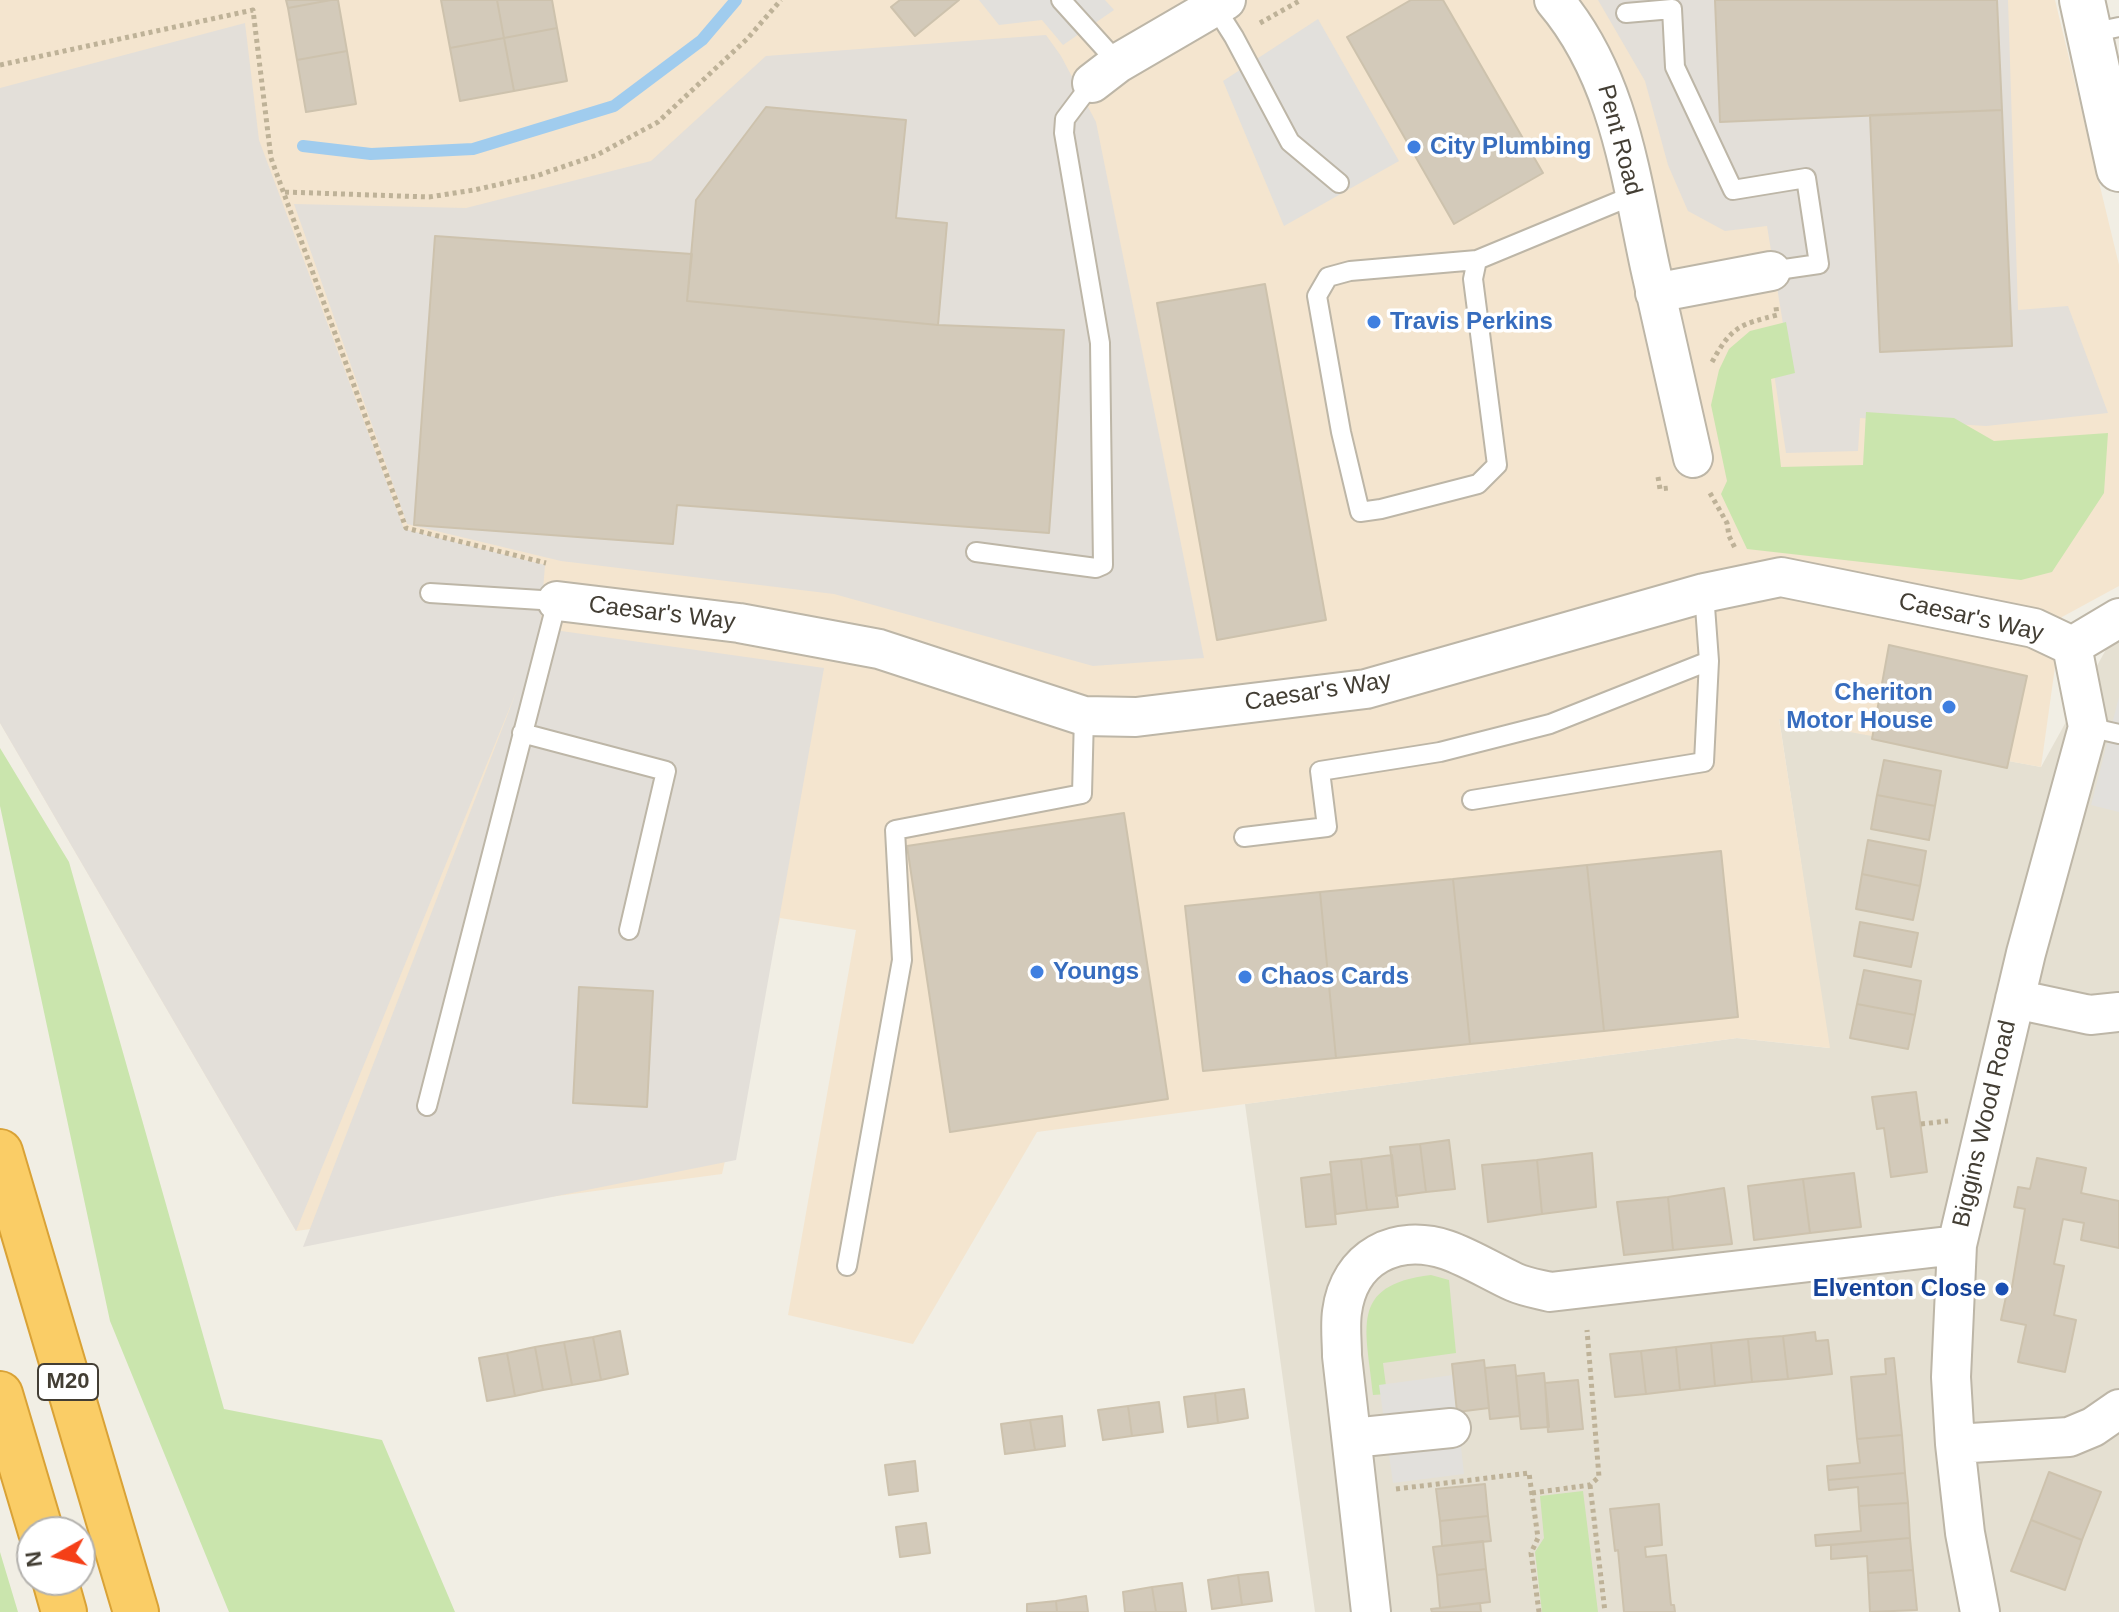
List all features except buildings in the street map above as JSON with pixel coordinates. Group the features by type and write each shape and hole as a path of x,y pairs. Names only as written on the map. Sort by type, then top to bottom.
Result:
{"highway":[{"name":"M20","path":"0,1152 136,1612"},
{"name":"M20","path":"0,1394 36,1516"}],"street":[{"name":"Pent Road","path":"1554,0 1594,58 1622,136 1655,293 1699,469"},
{"path":"1105,73 1220,3"},
{"path":"2097,20 2119,169"},
{"path":"1655,293 1771,271"},
{"name":"Caesar's Way","path":"570,603 739,623 879,649 1084,716 1136,717 1366,689 1704,593 1781,577 2034,628 2072,646"},
{"path":"2072,646 2119,618"},
{"name":"Biggins Wood Road","path":"1980,1612 1965,1533 1955,1444 1951,1377 1957,1245 2015,999 2103,731 2072,646"},
{"path":"2015,999 2090,1015 2119,1012"},
{"path":"1371,1612 1342,1356 1342,1313 1347,1291 1358,1271 1379,1251 1406,1243 1446,1249 1518,1284 1550,1292 1957,1245"},
{"path":"1955,1444 2069,1437 2110,1424"},
{"path":"1352,1438 1451,1428"}],"lane":[{"path":"976,552 1096,568 1103,565 1100,343 1064,133 1065,119 1105,73 1061,0"},
{"path":"1220,3 1234,37 1290,142 1339,183"},
{"path":"1626,13 1672,9 1675,67 1733,190 1806,178 1819,264 1771,271"},
{"path":"1477,260 1473,279 1497,465 1478,484 1360,512 1341,432 1317,296 1328,277 1350,271 1477,260 1634,195"},
{"path":"427,1106 522,733 570,603 430,593"},
{"path":"1472,800 1704,762 1709,661 1704,593"},
{"path":"1244,837 1327,827 1320,771 1440,752 1550,724 1709,661"},
{"path":"847,1266 902,960 895,830 1082,794 1084,716"},
{"path":"522,733 666,771 629,930"}],"path":[{"path":"285,192 429,197 536,176 597,155 658,122 747,39 781,0"},
{"path":"0,65 253,10 271,158 406,528 550,564 570,603"},
{"path":"1699,469 1718,511 1727,523 1729,536 1738,553"},
{"path":"1532,1493 1590,1485 1599,1477 1587,1330"},
{"path":"1390,1489 1529,1473 1538,1538 1531,1553 1539,1612"},
{"path":"1590,1485 1605,1612"}],"shaded area":[{"path":"0,0 2055,0 2119,265 2119,586 2062,617 2041,767 1779,719 1830,1048 1737,1038 1037,1132 913,1344 788,1315 856,930 780,918 722,1174 296,1231 0,723"},
{"path":"979,0 1105,0 1114,10 1063,45 1042,20 999,25"},
{"path":"1598,0 2008,0 2018,310 2068,306 2108,413 1986,426 1860,418 1858,451 1786,453 1768,333 1784,330 1767,226 1725,231 1688,211 1668,165 1645,81"},
{"path":"1318,19 1399,161 1284,226 1223,81"},
{"path":"245,23 259,140 404,529 545,565 540,628 824,668 736,1160 303,1247 517,690 296,1231 0,723 0,88"},
{"path":"1046,35 1061,56 1096,122 1204,658 1093,666 834,594 561,561 407,524 294,204 466,208 651,161 766,56"},
{"path":"2119,626 2119,1612 1315,1612 1245,1104 1737,1038 1829,1048 1779,718 2041,767"},
{"path":"2119,697 2119,812 2091,805"},
{"path":"1453,1375 1464,1474 1393,1483 1379,1385"}],"green space":[{"path":"1786,322 1795,373 1771,379 1781,467 1863,465 1866,412 1954,418 1994,441 2108,433 2104,493 2052,572 2021,580 1747,549 1721,494 1727,481 1711,405 1719,370 1729,349 1750,331"},
{"path":"0,748 69,862 224,1409 382,1440 455,1612 229,1612 110,1321 0,806"},
{"path":"1431,1275 1449,1280 1456,1353 1383,1363 1387,1394 1373,1395 1367,1331 1368,1314 1374,1300 1386,1289 1404,1280"},
{"path":"1583,1491 1598,1612 1542,1612 1535,1552 1544,1538 1540,1496"},
{"path":"0,1552 18,1612 0,1612"}],"waterway":[{"path":"303,146 371,154 473,149 614,106 702,40 736,0"}],"place":[{"name":"City Plumbing","path":"1414,147"},
{"name":"Travis Perkins","path":"1374,322"},
{"name":"Cheriton Motor House","path":"1949,707"},
{"name":"Youngs","path":"1037,972"},
{"name":"Chaos Cards","path":"1245,977"},
{"name":"Elventon Close","path":"2002,1289"}]}
